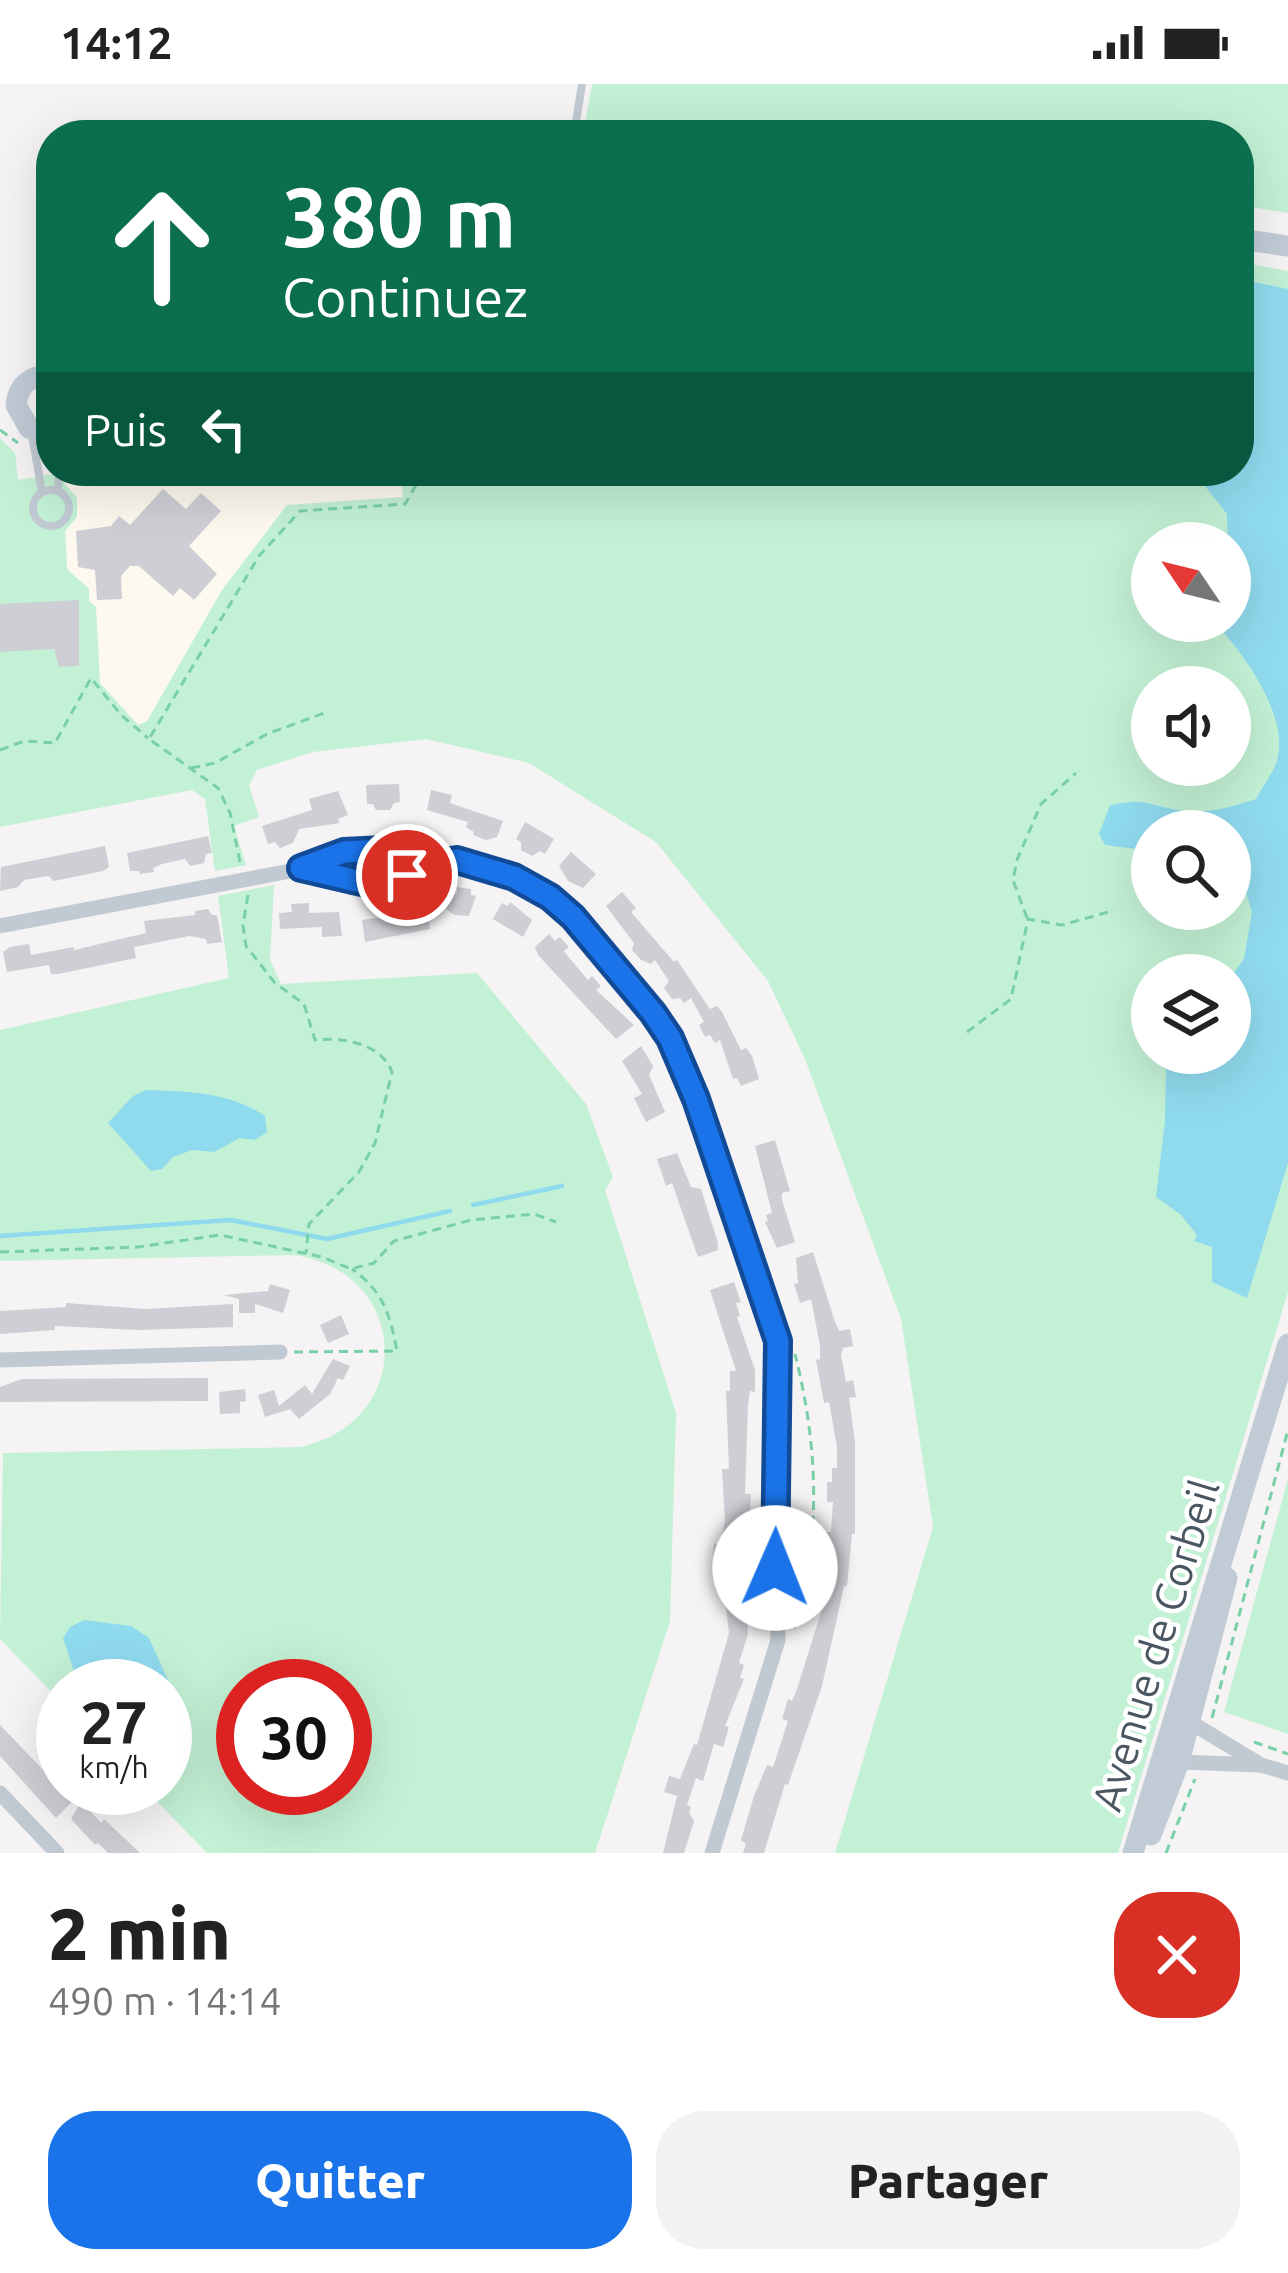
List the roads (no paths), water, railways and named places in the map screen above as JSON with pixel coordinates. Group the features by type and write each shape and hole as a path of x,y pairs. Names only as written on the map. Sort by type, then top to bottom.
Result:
{"main road":[{"path":"1254,240 1288,246"},
{"path":"10,391 26,425"},
{"name":"Avenue de Corbeil","path":"1133,1853 1288,1344"},
{"name":"Avenue de Corbeil","path":"1144,1853 1188,1768 1253,1460"}],"street":[{"path":"0,926 301,868 344,852 384,850 436,863"},
{"path":"301,868 361,882 402,878 436,863 457,860 514,877 550,897 573,917 653,1013 670,1038 696,1099 778,1341 778,1640 712,1853"},
{"path":"0,1360 280,1352"},
{"path":"1262,1765 1188,1768 1166,1739 1200,1723 1262,1765 1288,1773"},
{"path":"0,1793 57,1853"}],"lane":[{"path":"576,120 582,84"},
{"path":"41,486 42,492"},
{"path":"58,486 69,511 52,526 40,523 33,513 34,501 42,492 58,491"}],"water":[{"path":"1254,282 1288,289 1288,1163 1247,1298 1212,1282 1212,1247 1194,1241 1197,1235 1181,1215 1156,1197 1166,1074 1251,1074 1251,954 1245,954 1252,912 1251,810 1210,810 1256,799 1277,761 1279,739 1260,684 1231,642 1251,642 1251,522 1227,522 1227,514 1205,486 1254,486"},
{"path":"1138,802 1178,810 1131,810 1131,848 1105,845 1099,834 1110,805"},
{"path":"146,1090 223,1097 265,1116 267,1132 255,1140 240,1138 214,1152 192,1150 151,1171 108,1123 133,1096"},
{"path":"84,1620 131,1626 149,1638 158,1659 70,1659 63,1638 70,1627"}],"waterway":[{"path":"473,1205 562,1186"},
{"path":"0,1236 231,1220 327,1239 450,1211"}]}
